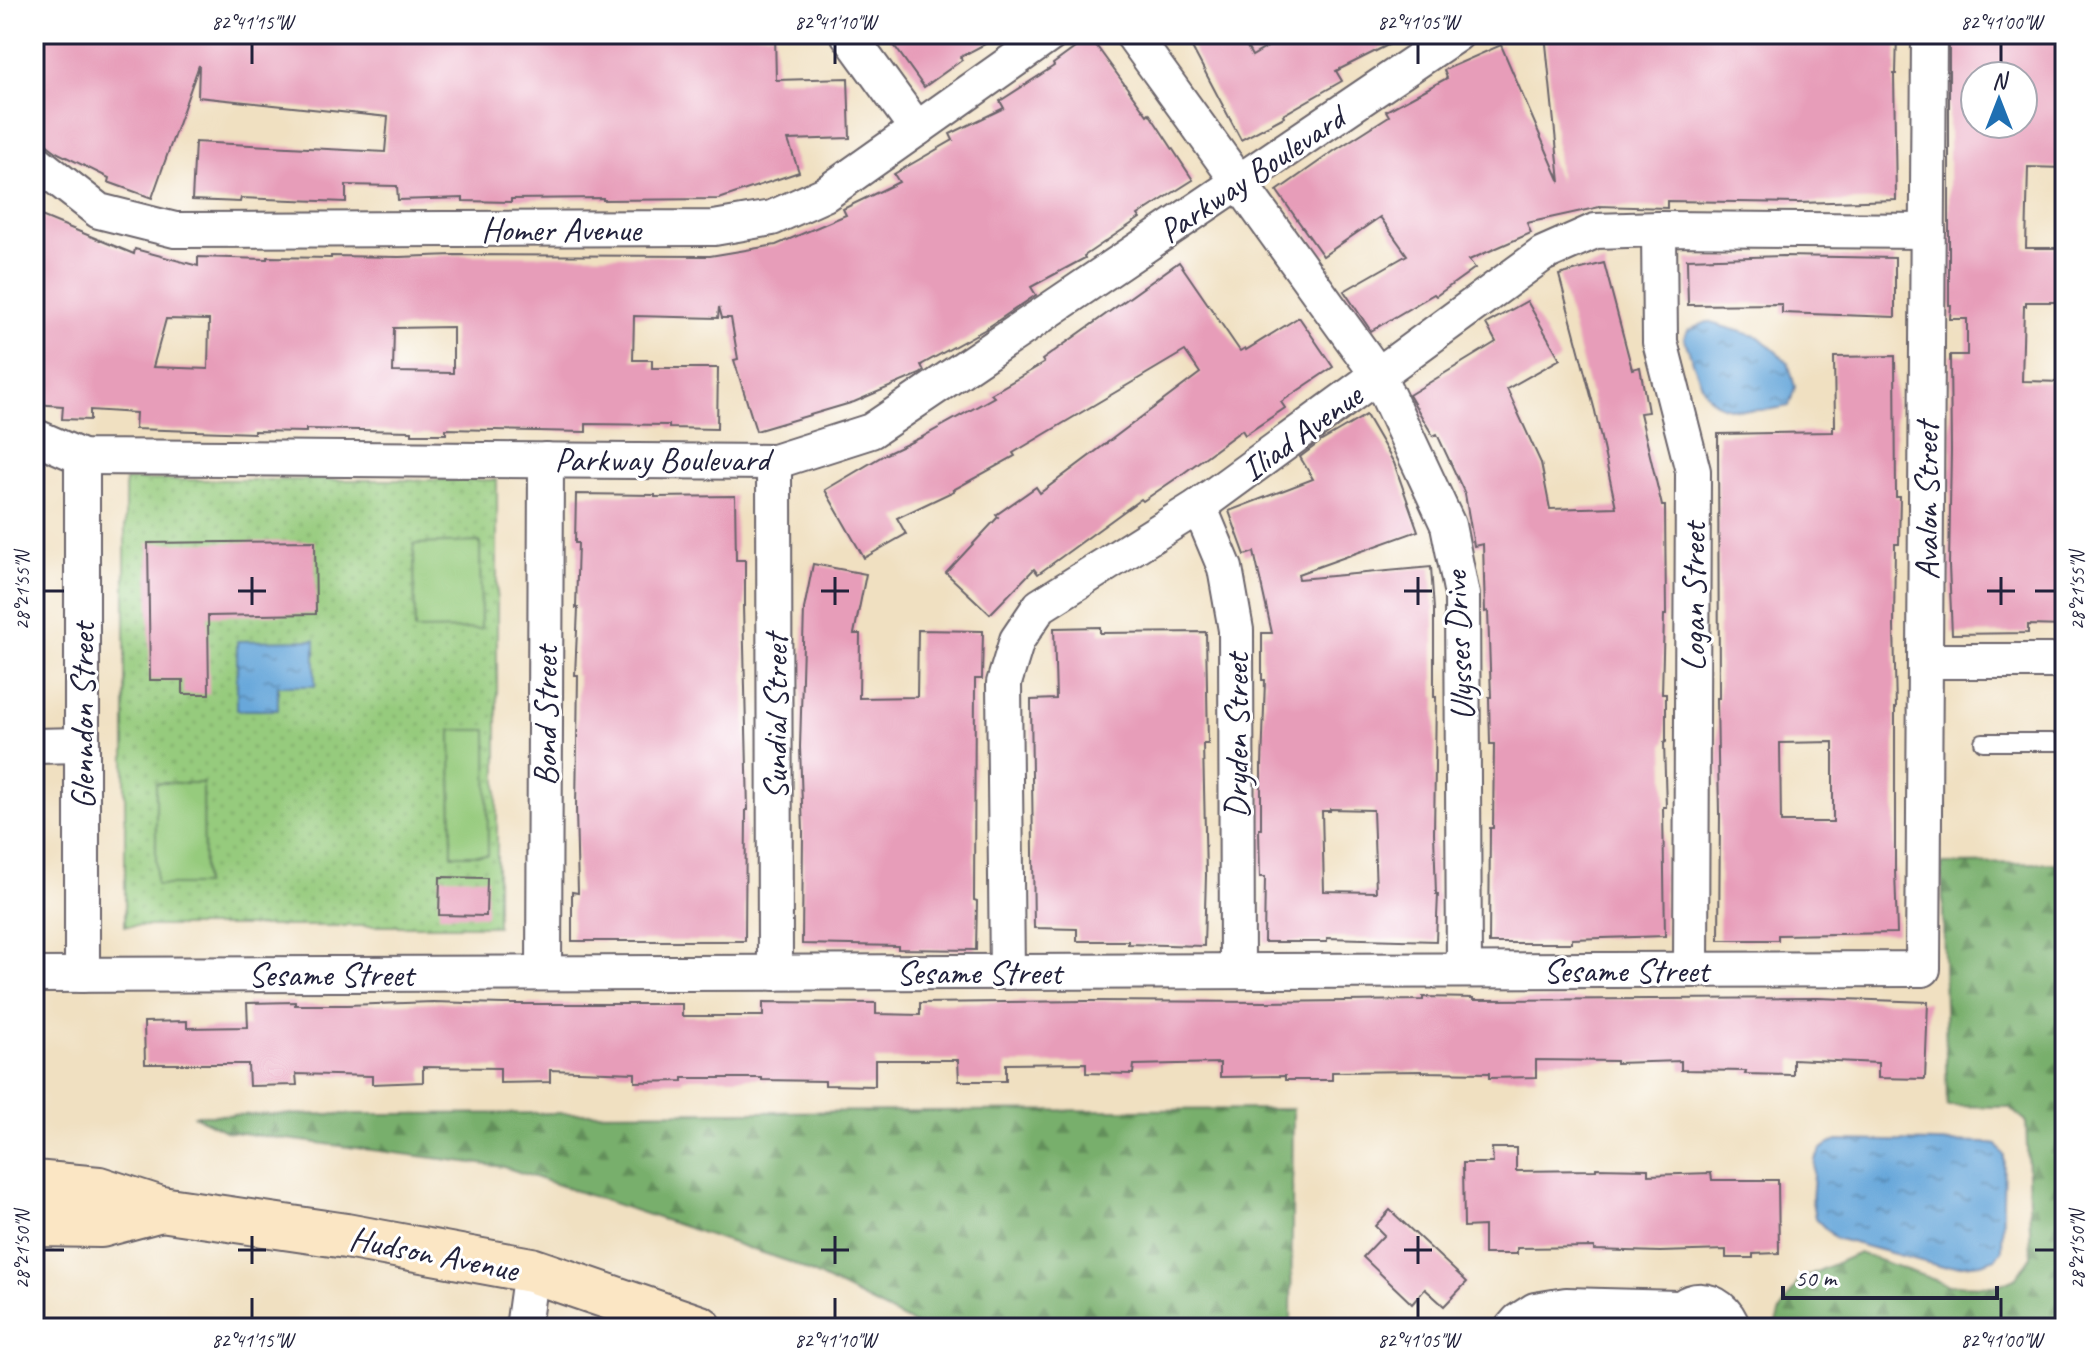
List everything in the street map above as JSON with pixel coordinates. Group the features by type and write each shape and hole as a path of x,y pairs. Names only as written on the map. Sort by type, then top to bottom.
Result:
{"street":[{"path":"848,34 917,129"},
{"name":"Homer Avenue","path":"34,160 99,211 175,230 714,228 772,218 825,194 1051,34"},
{"name":"Ulysses Drive","path":"1132,34 1378,375 1448,525 1462,595 1464,970"},
{"name":"Parkway Boulevard","path":"34,436 82,457 774,462 871,431 1457,34"},
{"name":"Avalon Street","path":"1923,969 1929,34"},
{"name":"Logan Street","path":"1659,229 1660,342 1693,471 1691,970"},
{"name":"Iliad Avenue","path":"1007,972 1004,683 1017,640 1040,606 1199,506 1543,254 1595,231 1928,231"},
{"name":"Glenndon Street","path":"82,457 82,975"},
{"name":"Bond Street","path":"544,973 546,460"},
{"name":"Sundial Street","path":"774,462 775,973"},
{"name":"Dryden Street","path":"1199,506 1225,568 1236,630 1237,971"},
{"path":"1925,661 2065,661"},
{"path":"34,746 82,745"},
{"name":"Sesame Street","path":"34,975 1923,969"},
{"name":"Hudson Avenue","path":"34,1183 99,1189 161,1209 346,1236 531,1270 700,1328"},
{"name":"Hudson Avenue","path":"34,1224 101,1225 161,1209"},
{"path":"523,1328 531,1270"},
{"path":"1512,1328 1535,1310 1566,1305 1672,1318 1699,1301 1721,1308 1733,1328"}],"lane":[{"path":"1983,742 2065,742"}],"green space":[{"path":"125,480 497,480 497,926 125,926"},
{"path":"480,542 481,629 415,630 414,544"},
{"path":"451,730 487,730 488,855 452,855"},
{"path":"156,783 203,783 204,885 156,885"},
{"path":"2065,863 2065,1328 1776,1328 1779,1313 1800,1279 1859,1253 1949,1285 1996,1286 2017,1277 2031,1256 2026,1121 2009,1107 1947,1106 1942,864"},
{"path":"1293,1109 1291,1328 922,1328 790,1262 504,1167 225,1131 193,1115"}],"water":[{"path":"1707,322 1759,337 1788,362 1795,387 1789,406 1735,409 1716,403 1709,397 1684,338 1687,331"},
{"path":"315,640 315,686 278,686 278,710 237,710 237,641"},
{"path":"1837,1140 1997,1145 2004,1155 2002,1249 1996,1258 1981,1263 1943,1267 1835,1238 1815,1218 1812,1201 1815,1160 1821,1149"}],"building":[{"path":"34,34 775,34 776,80 848,78 850,138 788,140 799,172 719,199 398,200 397,186 346,185 346,202 241,198 240,202 192,200 195,142 385,152 388,117 198,97 199,65 152,198 108,182 109,178 34,140"},
{"path":"886,34 1004,34 960,57 962,60 924,87"},
{"path":"1185,34 1240,34 1252,56 1289,34 1410,34 1336,71 1342,81 1241,140"},
{"path":"1545,34 1897,34 1894,74 1896,200 1798,203 1667,201 1667,208 1599,206 1527,223 1531,233 1469,260 1475,268 1436,296 1434,294 1371,331 1344,291 1407,255 1380,217 1323,256 1277,191 1389,116 1386,111 1447,78 1444,70 1501,45 1560,182"},
{"path":"1949,34 2061,34 2059,120 2065,120 2065,168 2028,167 2026,248 2065,248 2065,302 2026,302 2022,381 2065,382 2065,626 2028,625 2028,633 1952,634 1949,566 1950,355 1967,355 1967,319 1950,319"},
{"path":"1090,37 1147,115 1149,113 1193,180 1138,215 1140,218 1085,258 1031,287 1036,295 984,330 921,365 924,371 920,374 854,402 756,431 734,360 738,359 731,318 722,318 719,307 718,318 634,316 633,360 652,360 652,368 718,368 717,429 586,424 586,432 446,429 446,434 412,434 412,431 306,429 306,432 254,433 135,429 136,413 90,410 90,420 62,419 63,406 34,404 34,213 134,254 135,249 198,266 198,257 710,256 776,245 846,215 843,209 899,182 894,174 953,140 950,134 1004,108 1000,101","holes":["166,319 209,320 208,369 153,367","453,327 453,373 393,372 394,328"]},
{"path":"1783,256 1895,258 1895,317 1782,313 1782,304 1688,305 1687,259"},
{"path":"1179,262 1240,351 1299,317 1333,367 1281,402 1285,408 1245,435 1242,430 1038,574 1034,569 990,614 946,573 998,517 996,515 1036,487 1040,493 1200,373 1185,351 1013,453 1015,456 954,491 897,518 906,534 864,558 825,490 994,397 991,394 1044,363 1042,360"},
{"path":"1604,263 1632,369 1640,367 1648,412 1640,413 1662,506 1665,506 1666,615 1662,694 1666,694 1666,807 1663,807 1665,936 1572,939 1572,943 1489,943 1494,744 1490,744 1488,611 1485,612 1483,544 1474,546 1465,494 1437,434 1433,436 1409,395 1496,342 1486,324 1527,301 1560,359 1507,389 1541,463 1550,509 1616,507 1595,411 1559,275"},
{"path":"1895,356 1896,497 1900,497 1899,544 1895,544 1894,627 1897,933 1778,935 1778,940 1719,940 1718,434 1833,432 1834,357","holes":["1833,742 1833,822 1781,822 1780,743"]},
{"path":"1366,415 1394,463 1418,531 1298,574 1299,579 1431,567 1436,697 1436,941 1327,938 1327,942 1264,942 1265,877 1260,877 1259,829 1265,680 1262,680 1262,633 1272,633 1254,552 1245,555 1229,511 1313,479 1300,457","holes":["1373,810 1376,892 1324,891 1322,811"]},
{"path":"576,494 735,496 736,560 745,560 743,606 748,810 745,941 572,941 572,892 578,893"},
{"path":"315,541 316,614 208,616 209,694 183,694 183,680 150,680 148,543"},
{"path":"813,564 866,574 854,634 860,634 859,698 917,697 918,630 983,631 982,679 975,679 976,950 802,944 800,747 804,609"},
{"path":"1100,627 1100,633 1206,632 1208,744 1203,744 1204,946 1077,941 1077,929 1034,928 1031,700 1056,699 1054,628"},
{"path":"440,877 487,878 486,916 439,915"},
{"path":"1423,997 1473,1000 1818,998 1928,1002 1925,1079 1878,1078 1878,1063 1793,1059 1793,1075 1681,1070 1681,1061 1616,1063 1536,1060 1536,1077 1489,1078 1489,1073 1422,1071 1332,1072 1332,1080 1285,1080 1285,1076 1220,1077 1220,1063 1134,1065 1133,1074 1086,1073 1086,1063 1006,1064 1006,1081 959,1081 958,1060 875,1060 875,1086 825,1085 825,1081 762,1078 683,1078 683,1081 635,1082 635,1073 550,1070 550,1082 500,1083 500,1068 423,1067 423,1082 372,1084 372,1076 296,1074 297,1085 249,1086 248,1064 145,1064 144,1022 187,1021 187,1028 248,1027 247,1003 682,1004 682,1016 763,1016 763,1002 876,1003 876,1014 920,1015 920,1003 1266,1002 1423,1000"},
{"path":"1492,1148 1516,1148 1516,1171 1648,1169 1648,1175 1711,1173 1712,1180 1778,1180 1779,1253 1753,1254 1753,1258 1726,1258 1726,1250 1660,1252 1594,1250 1594,1247 1517,1248 1517,1254 1484,1254 1484,1226 1464,1227 1463,1163 1493,1163"},
{"path":"1390,1210 1467,1282 1444,1306 1425,1289 1412,1304 1363,1257 1384,1235 1375,1226"}]}
